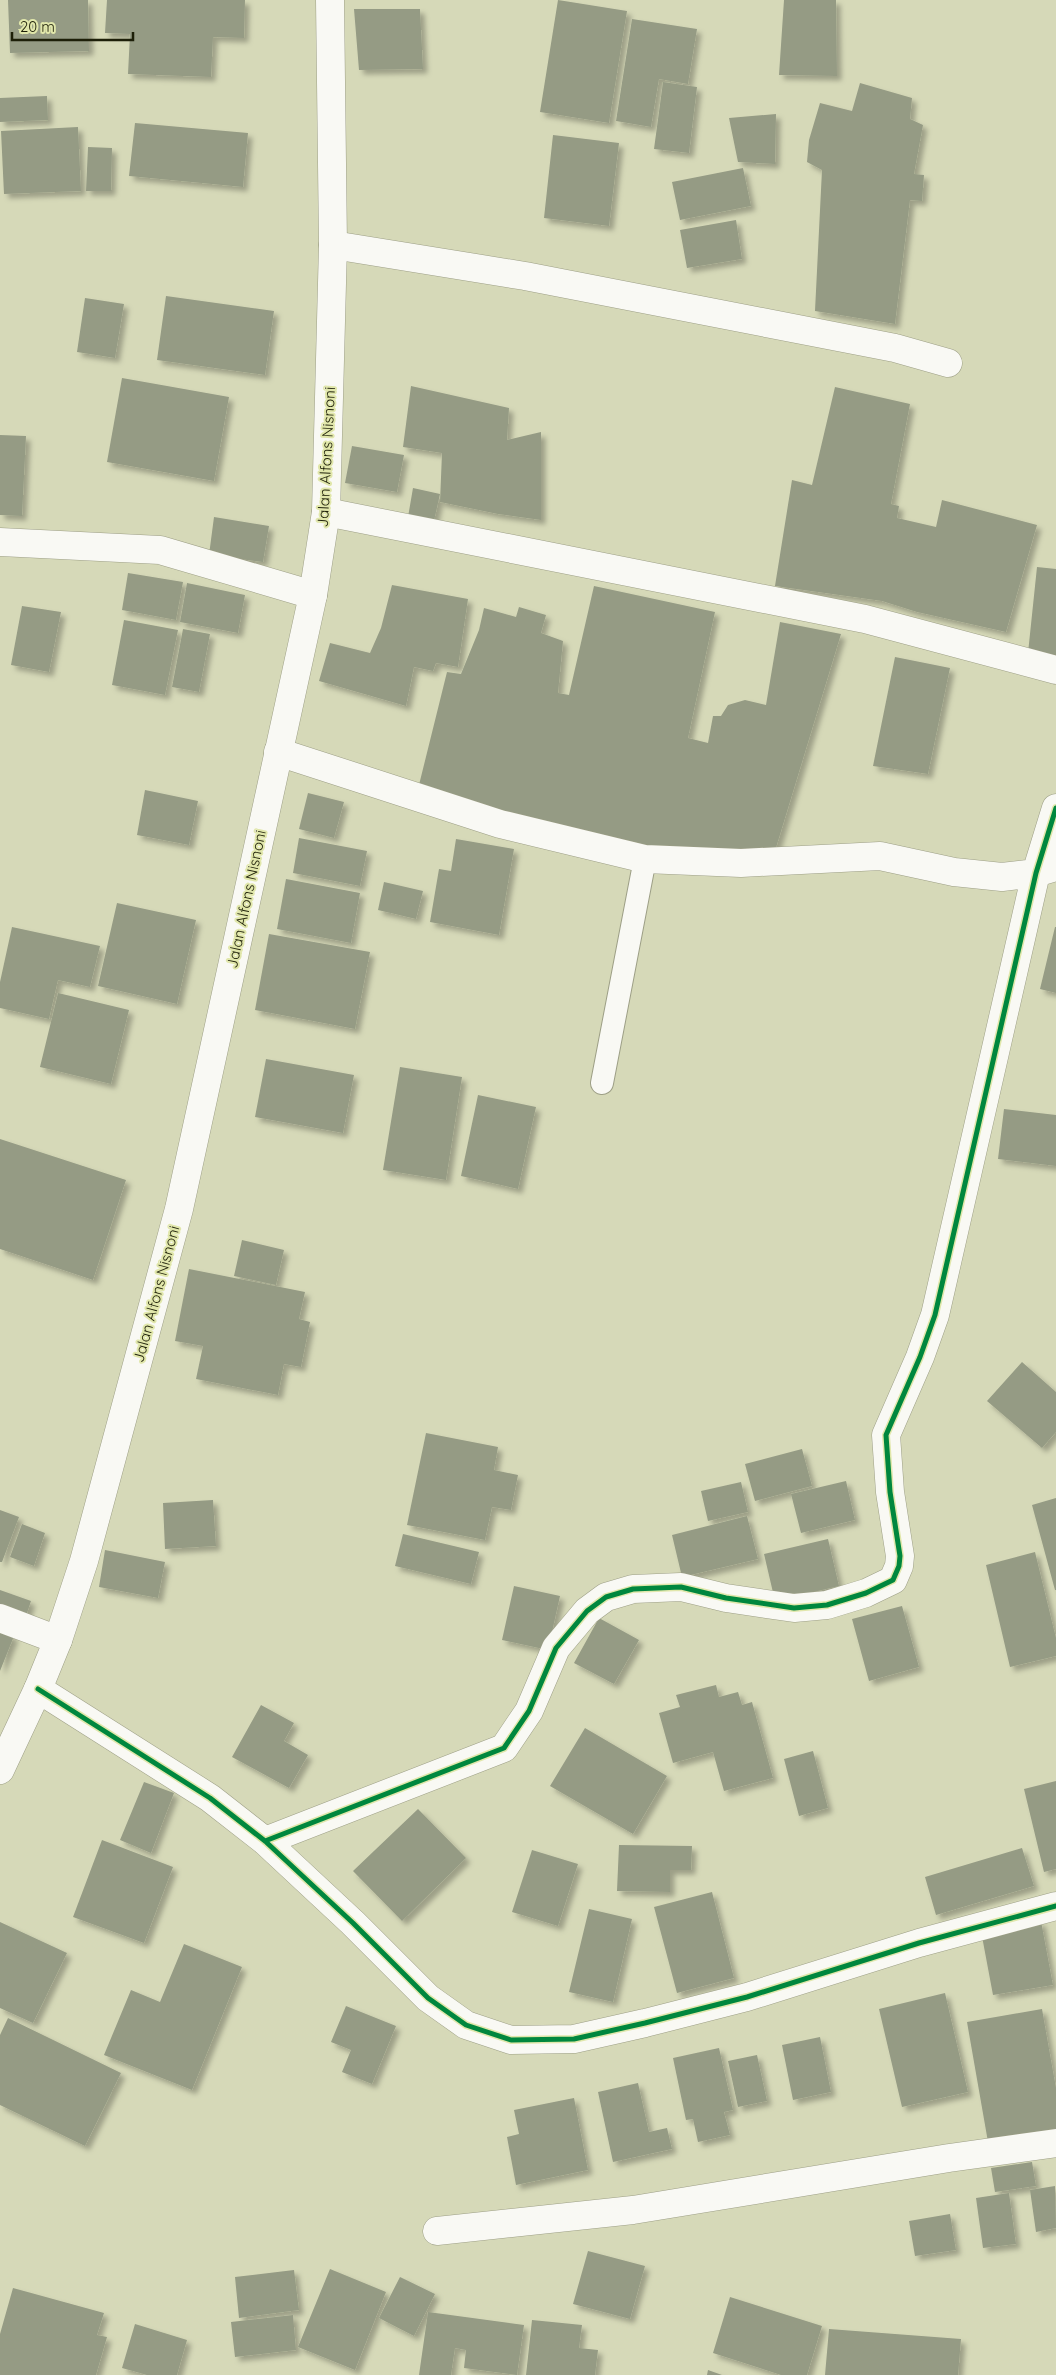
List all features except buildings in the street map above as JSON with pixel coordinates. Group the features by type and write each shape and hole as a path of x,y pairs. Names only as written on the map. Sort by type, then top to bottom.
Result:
{"street":[{"name":"Jalan Alfons Nisnoni","path":"0,1770 38,1689 58,1640 84,1561 179,1209 313,595 326,512 333,245 330,0"},
{"path":"333,245 525,276 895,348 948,363"},
{"path":"326,512 865,619 1056,670"},
{"path":"0,542 160,550 313,595"},
{"path":"278,752 500,824 645,859 741,862 880,856 954,872 1002,877 1046,870"},
{"path":"265,1841 504,1748 529,1711 556,1648 587,1611 606,1597 632,1589 681,1587 726,1598 794,1608 827,1605 866,1593 893,1580 900,1566 900,1556 890,1492 886,1436 920,1357 935,1314 1046,870 1056,808"},
{"path":"0,1618 58,1640"},
{"path":"38,1689 210,1798 265,1841 353,1923 428,1998 466,2025 511,2040 574,2039 645,2023 747,1997 919,1942 1056,1906"},
{"path":"438,2231 633,2210 1056,2143"}],"lane":[{"path":"602,1084 645,859"}],"cycle path":[{"path":"265,1841 504,1748 529,1711 556,1648 587,1611 606,1597 633,1589 681,1587 726,1598 794,1608 827,1605 866,1593 893,1580 899,1566 900,1556 890,1492 886,1435 920,1357 935,1315 1036,873 1056,808"},
{"path":"38,1689 210,1798 265,1841 353,1923 428,1998 466,2025 511,2040 574,2039 645,2023 747,1997 919,1943 1056,1906"}]}
